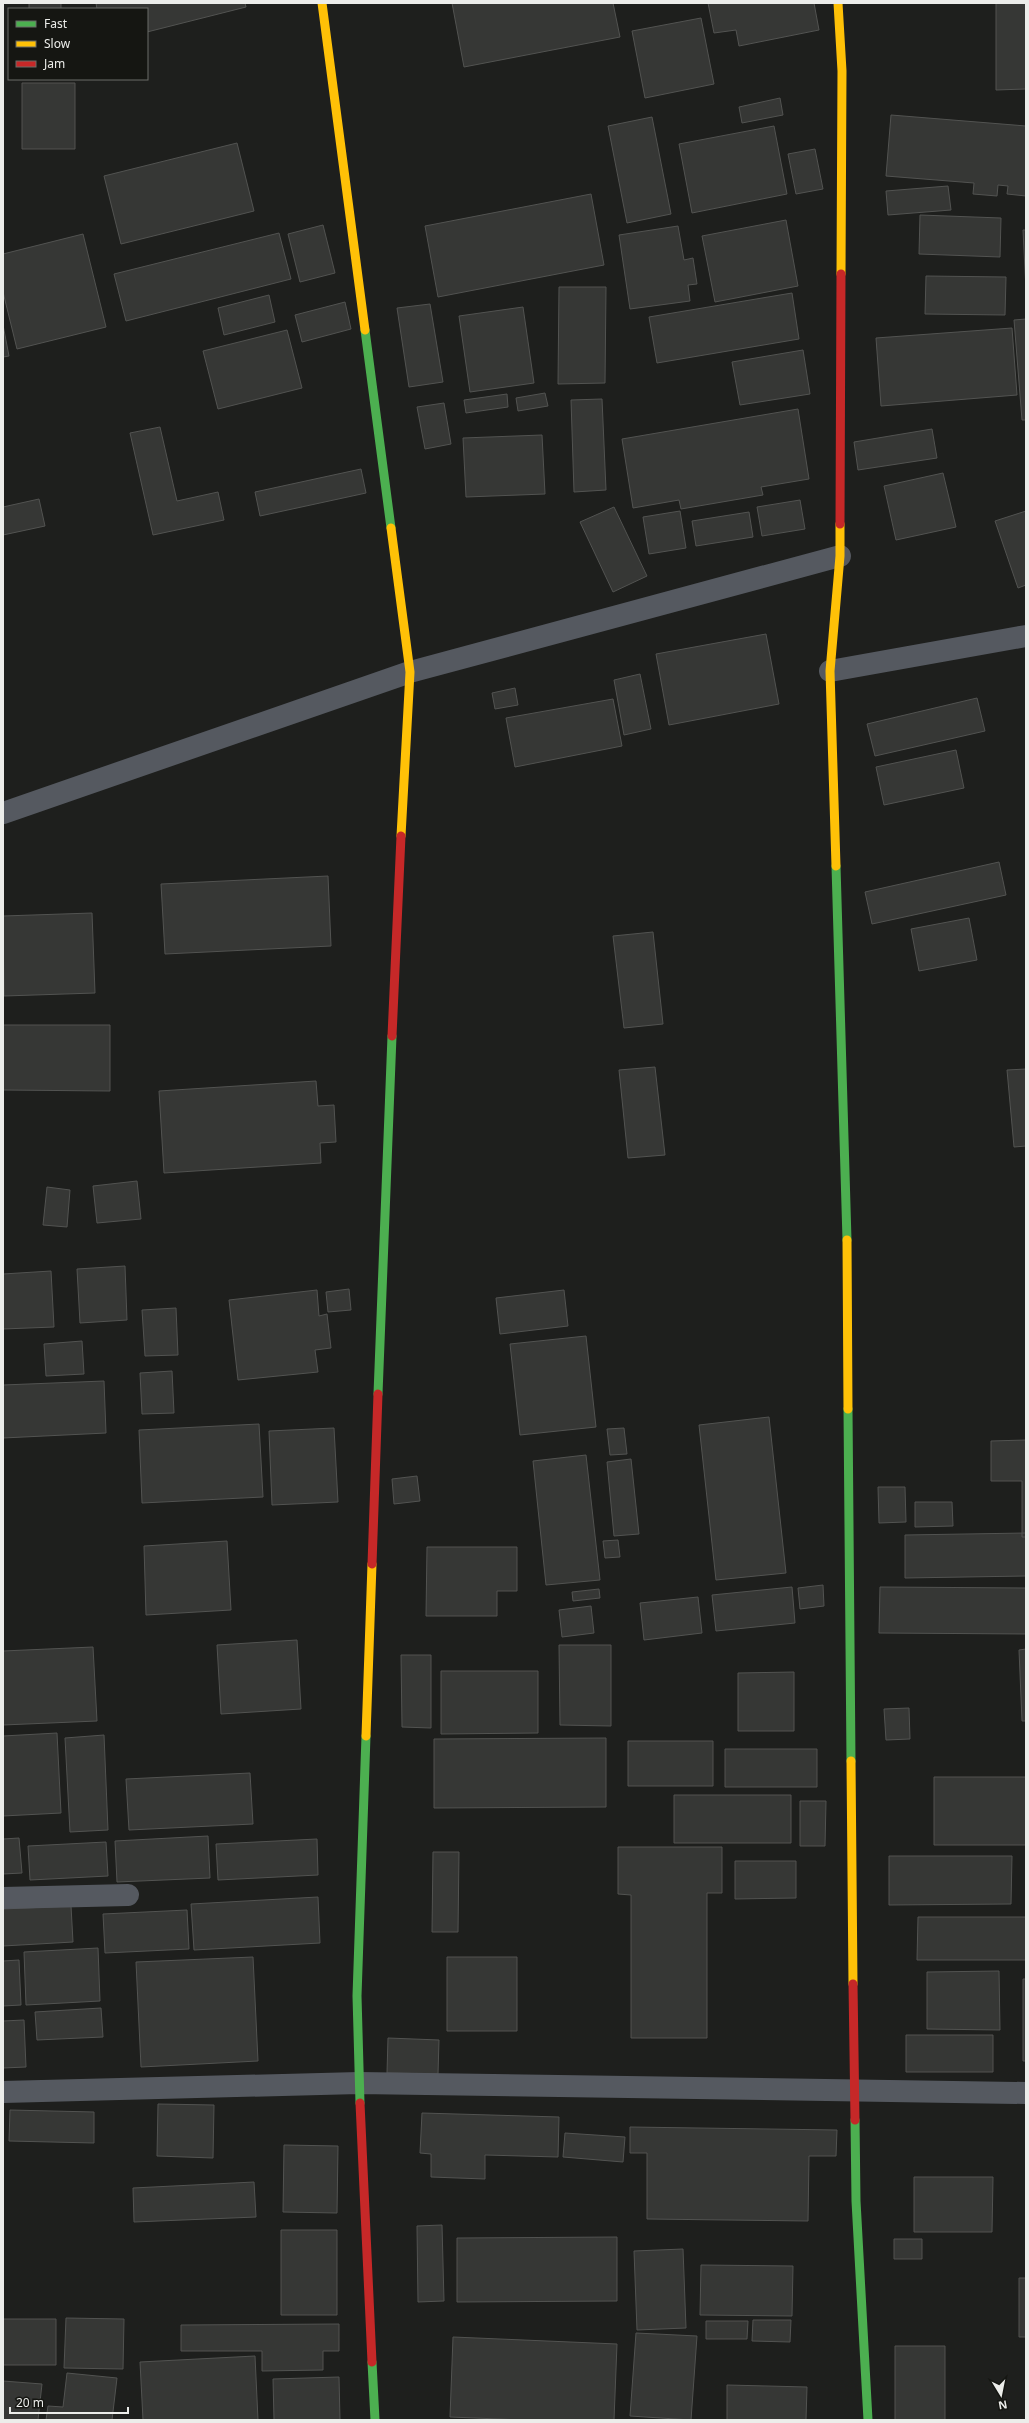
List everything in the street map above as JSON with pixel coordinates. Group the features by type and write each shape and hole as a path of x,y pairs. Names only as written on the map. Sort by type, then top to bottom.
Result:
{"street":[{"path":"322,3 410,672 403,780 381,1333 358,1996 359,2083 375,2420"},
{"path":"838,3 842,71 840,556 830,671 846,1182 856,2201 868,2420"},
{"path":"3,813 410,672 840,556"},
{"path":"830,671 1026,636"},
{"path":"3,1898 128,1895"},
{"path":"3,2092 359,2083 854,2089 1026,2093"}],"building":[{"path":"29,3 61,3 61,8 29,8"},
{"path":"96,3 245,3 246,7 148,32 148,8 97,8"},
{"path":"452,3 613,3 620,37 464,67"},
{"path":"708,3 814,3 819,30 739,46 736,30 714,33"},
{"path":"996,3 1026,3 1026,89 996,90"},
{"path":"701,18 714,84 645,98 632,31"},
{"path":"22,83 75,83 75,149 22,149"},
{"path":"780,98 783,115 742,123 739,107"},
{"path":"891,115 1026,126 1026,196 1007,194 1008,186 998,185 997,196 973,194 974,183 886,176"},
{"path":"652,117 671,214 627,223 608,126"},
{"path":"774,126 787,194 692,213 679,144"},
{"path":"237,143 254,211 121,244 104,176"},
{"path":"815,149 823,189 796,194 788,154"},
{"path":"948,186 951,210 888,215 886,191"},
{"path":"591,194 604,265 438,297 425,226"},
{"path":"920,215 1001,218 1000,257 919,254"},
{"path":"786,220 798,286 715,302 702,236"},
{"path":"323,225 335,273 300,282 288,234"},
{"path":"678,226 684,260 693,258 697,284 688,285 690,301 630,309 619,235"},
{"path":"1023,230 1026,230 1026,290"},
{"path":"279,233 291,279 126,321 114,274"},
{"path":"83,234 106,327 17,349 3,292 3,254"},
{"path":"926,276 1006,277 1005,315 925,314"},
{"path":"559,287 606,287 605,383 558,384"},
{"path":"792,293 799,339 657,363 649,317"},
{"path":"269,295 275,322 224,335 218,308"},
{"path":"345,302 351,329 302,342 295,315"},
{"path":"430,304 443,382 409,387 397,308"},
{"path":"523,307 534,383 470,392 459,316"},
{"path":"1026,319 1026,420 1022,420 1014,320"},
{"path":"3,325 9,356 3,357"},
{"path":"1012,328 1017,395 881,406 876,338"},
{"path":"287,330 302,388 218,409 203,351"},
{"path":"803,350 810,394 740,405 732,362"},
{"path":"545,393 548,406 518,411 516,398"},
{"path":"507,394 508,407 466,413 464,400"},
{"path":"602,399 606,490 574,492 571,400"},
{"path":"444,403 451,444 425,449 417,407"},
{"path":"798,409 809,479 761,487 763,495 681,509 679,500 633,508 622,439"},
{"path":"160,427 177,501 218,492 224,520 153,535 130,433"},
{"path":"932,429 937,458 858,470 854,442"},
{"path":"542,435 545,494 466,497 463,438"},
{"path":"361,469 366,493 260,516 255,492"},
{"path":"943,473 956,527 896,540 884,486"},
{"path":"39,499 45,526 3,535 3,507"},
{"path":"800,500 805,529 762,536 757,507"},
{"path":"614,507 647,576 613,592 580,522"},
{"path":"680,511 686,548 649,554 643,517"},
{"path":"1026,511 1026,585 1018,588 995,521"},
{"path":"749,512 753,537 696,546 692,521"},
{"path":"766,634 779,704 669,725 656,654"},
{"path":"640,674 651,729 624,735 614,680"},
{"path":"515,688 518,705 495,709 492,693"},
{"path":"977,698 985,731 875,756 867,724"},
{"path":"613,699 622,746 515,767 506,718"},
{"path":"956,750 964,788 884,805 876,767"},
{"path":"999,862 1006,895 872,924 865,892"},
{"path":"328,876 331,946 165,954 161,884"},
{"path":"92,913 95,993 4,996 3,916"},
{"path":"969,918 977,960 919,971 911,929"},
{"path":"653,932 663,1024 624,1028 613,936"},
{"path":"3,1025 110,1025 110,1091 3,1090"},
{"path":"655,1067 665,1155 628,1158 619,1070"},
{"path":"1026,1069 1026,1146 1014,1147 1007,1070"},
{"path":"316,1081 318,1106 334,1105 336,1142 320,1143 321,1163 164,1173 159,1091"},
{"path":"137,1181 141,1219 97,1223 93,1186"},
{"path":"47,1187 70,1190 67,1227 43,1225"},
{"path":"125,1266 127,1320 80,1323 77,1269"},
{"path":"51,1271 54,1327 3,1329 3,1274"},
{"path":"349,1289 351,1310 328,1312 326,1292"},
{"path":"317,1290 319,1316 327,1314 331,1348 315,1350 318,1372 238,1380 229,1300"},
{"path":"564,1290 568,1326 500,1334 496,1298"},
{"path":"176,1308 178,1355 145,1356 142,1310"},
{"path":"586,1336 596,1427 520,1435 510,1344"},
{"path":"82,1341 84,1374 46,1376 44,1344"},
{"path":"172,1371 174,1413 142,1414 140,1373"},
{"path":"104,1381 106,1433 3,1438 3,1385"},
{"path":"769,1417 786,1573 716,1580 699,1425"},
{"path":"259,1424 263,1497 142,1503 139,1430"},
{"path":"334,1428 338,1502 272,1505 269,1431"},
{"path":"624,1428 627,1454 610,1455 607,1429"},
{"path":"1026,1440 1026,1537 1022,1537 1022,1481 991,1481 991,1441"},
{"path":"586,1455 600,1580 546,1585 533,1461"},
{"path":"631,1459 639,1534 614,1536 607,1462"},
{"path":"417,1476 420,1501 394,1504 392,1479"},
{"path":"878,1487 905,1487 906,1522 879,1523"},
{"path":"915,1502 952,1502 953,1526 915,1527"},
{"path":"1026,1533 1026,1576 905,1578 905,1535"},
{"path":"618,1540 620,1557 605,1558 603,1541"},
{"path":"227,1541 231,1610 146,1615 144,1546"},
{"path":"427,1547 517,1547 517,1591 497,1591 497,1616 426,1616"},
{"path":"823,1585 824,1606 800,1609 798,1588"},
{"path":"792,1587 795,1623 716,1631 712,1595"},
{"path":"880,1587 1026,1588 1026,1634 879,1633"},
{"path":"599,1589 600,1598 573,1601 572,1592"},
{"path":"698,1597 702,1633 644,1640 640,1603"},
{"path":"591,1606 594,1633 562,1637 559,1610"},
{"path":"297,1640 301,1709 221,1714 217,1645"},
{"path":"559,1645 611,1645 611,1726 560,1725"},
{"path":"93,1647 97,1721 3,1725 3,1651"},
{"path":"1026,1649 1026,1721 1022,1721 1019,1650"},
{"path":"401,1655 431,1655 431,1728 402,1727"},
{"path":"441,1671 538,1671 538,1733 441,1734"},
{"path":"794,1672 794,1731 738,1731 738,1673"},
{"path":"909,1708 910,1739 886,1740 884,1709"},
{"path":"57,1733 61,1813 3,1816 3,1736"},
{"path":"104,1735 108,1830 70,1832 65,1738"},
{"path":"606,1738 606,1807 434,1808 434,1739"},
{"path":"628,1741 713,1741 713,1786 628,1786"},
{"path":"725,1749 817,1749 817,1787 725,1787"},
{"path":"250,1773 253,1824 129,1830 126,1779"},
{"path":"934,1777 1026,1777 1026,1845 934,1845"},
{"path":"674,1795 791,1795 791,1843 674,1843"},
{"path":"800,1801 826,1801 825,1846 800,1846"},
{"path":"208,1836 210,1878 117,1882 115,1841"},
{"path":"19,1838 22,1873 3,1874 3,1839"},
{"path":"317,1839 318,1875 218,1880 216,1844"},
{"path":"106,1842 108,1876 30,1880 28,1846"},
{"path":"618,1847 722,1847 722,1893 707,1893 707,2038 631,2038 631,1895 618,1894"},
{"path":"433,1852 459,1852 458,1932 432,1932"},
{"path":"889,1856 1012,1856 1011,1904 889,1905"},
{"path":"735,1861 796,1861 796,1898 735,1899"},
{"path":"318,1897 320,1943 194,1950 191,1904"},
{"path":"71,1906 73,1942 3,1946 3,1909"},
{"path":"187,1910 189,1949 105,1953 103,1914"},
{"path":"918,1917 1026,1917 1026,1960 917,1960"},
{"path":"98,1948 100,2001 26,2005 24,1952"},
{"path":"253,1957 258,2061 141,2067 136,1962"},
{"path":"447,1957 517,1957 517,2031 447,2031"},
{"path":"19,1960 21,2005 3,2006 3,1961"},
{"path":"999,1971 1000,2030 927,2029 927,1972"},
{"path":"1023,1979 1026,1979 1026,2061 1023,2061"},
{"path":"101,2008 103,2037 37,2040 35,2012"},
{"path":"24,2020 26,2067 3,2068 3,2021"},
{"path":"906,2035 993,2035 993,2072 906,2072"},
{"path":"388,2038 439,2040 438,2074 387,2073"},
{"path":"158,2104 214,2105 213,2158 157,2156"},
{"path":"10,2110 94,2112 94,2143 9,2141"},
{"path":"422,2113 559,2117 558,2157 485,2155 485,2179 431,2177 431,2154 420,2153"},
{"path":"630,2127 837,2130 836,2156 809,2156 808,2221 647,2219 647,2153 630,2153"},
{"path":"565,2133 625,2137 623,2162 563,2157"},
{"path":"284,2145 338,2146 337,2213 283,2212"},
{"path":"914,2177 993,2177 992,2232 914,2232"},
{"path":"254,2182 256,2217 134,2222 133,2188"},
{"path":"442,2225 444,2301 418,2302 417,2226"},
{"path":"281,2230 337,2230 337,2315 281,2315"},
{"path":"617,2237 617,2301 457,2302 457,2238"},
{"path":"894,2239 922,2239 922,2259 894,2259"},
{"path":"683,2249 686,2328 637,2330 634,2251"},
{"path":"701,2265 793,2266 792,2316 700,2315"},
{"path":"1019,2278 1026,2278 1026,2337 1019,2337"},
{"path":"66,2318 124,2319 123,2369 64,2368"},
{"path":"3,2319 56,2319 56,2365 3,2365"},
{"path":"753,2320 791,2320 790,2342 752,2341"},
{"path":"706,2321 748,2321 747,2339 706,2339"},
{"path":"339,2324 339,2351 323,2351 323,2370 262,2371 262,2351 181,2351 181,2325"},
{"path":"636,2333 697,2336 691,2420 630,2416"},
{"path":"453,2337 617,2344 614,2420 523,2420 450,2417"},
{"path":"895,2346 945,2346 945,2420 895,2420"},
{"path":"255,2356 258,2420 143,2420 140,2362"},
{"path":"67,2373 117,2378 112,2420 46,2420 48,2406 63,2407"},
{"path":"339,2377 340,2420 274,2420 273,2379"},
{"path":"3,2381 42,2384 38,2420 3,2420"},
{"path":"727,2385 807,2387 806,2420 727,2420"}],"traffic: fast":[{"path":"365,330 391,528"},
{"path":"836,866 847,1240"},
{"path":"378,1394 392,1036"},
{"path":"848,1409 851,1761"},
{"path":"360,2103 357,1996 366,1736"},
{"path":"855,2120 856,2201 868,2420"},
{"path":"372,2362 375,2420"}],"traffic: slow":[{"path":"322,3 365,330"},
{"path":"838,3 842,71 841,274"},
{"path":"836,866 830,671 840,556 840,524"},
{"path":"391,528 410,672 401,836"},
{"path":"847,1240 848,1409"},
{"path":"366,1736 372,1564"},
{"path":"851,1761 853,1984"}],"traffic: jam":[{"path":"840,524 841,274"},
{"path":"392,1036 401,836"},
{"path":"372,1564 378,1394"},
{"path":"853,1984 855,2120"},
{"path":"360,2103 372,2362"}]}
